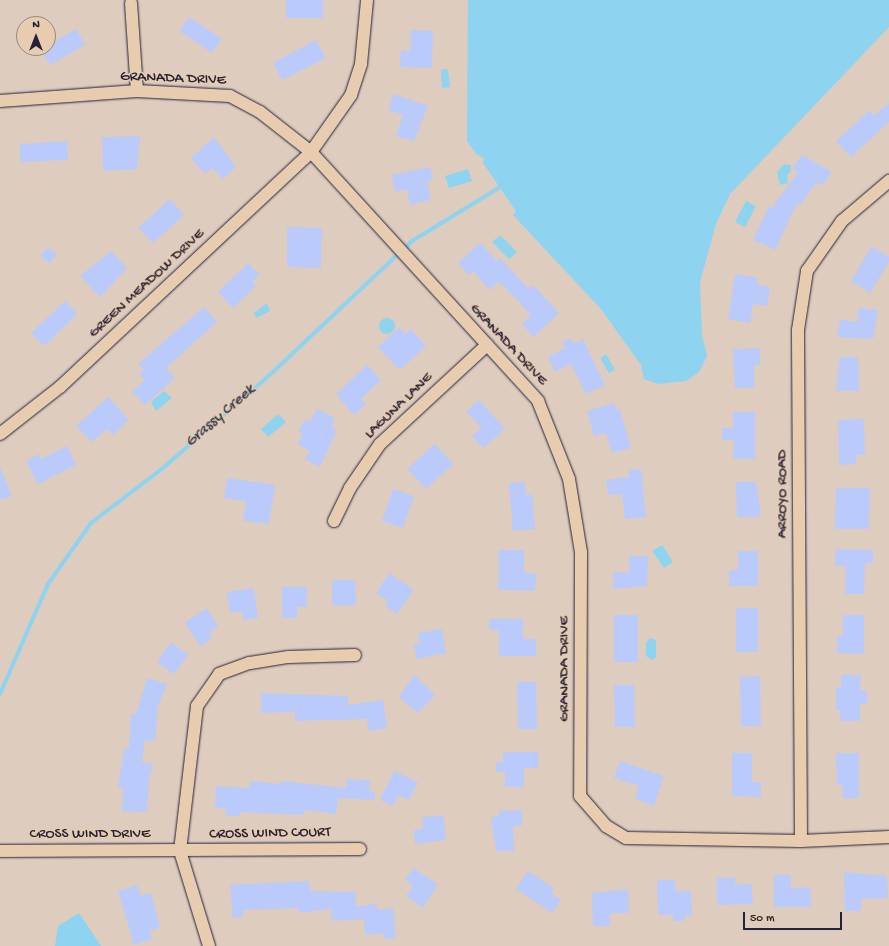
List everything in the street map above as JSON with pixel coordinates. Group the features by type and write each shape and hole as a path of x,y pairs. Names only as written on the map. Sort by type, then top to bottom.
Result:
{"street":[{"name":"GREEN MEADOW DRIVE","path":"0,434 60,387 310,152 351,96 361,64 367,0"},
{"path":"131,3 137,91"},
{"name":"GRANADA DRIVE","path":"0,101 137,91 230,96 260,112 310,152 538,401 569,479 581,552 580,796 606,826 626,838 801,841 889,837"},
{"name":"ARROYO ROAD","path":"801,841 798,330 807,271 842,221 889,181"},
{"name":"LAGUNA LANE","path":"334,521 350,488 380,444 487,345"},
{"path":"209,946 180,851 197,706 219,674 250,663 289,657 356,655"},
{"name":"CROSS WIND COURT","path":"180,851 360,849"},
{"name":"CROSS WIND DRIVE","path":"0,851 180,851"}],"water":[{"path":"468,0 889,0 889,27 730,194 716,224 700,282 702,334 707,356 699,372 686,381 658,384 644,379 641,365 601,309 513,215 516,211 483,163 484,158 476,154 467,141"},
{"path":"448,69 450,87 442,88 441,70"},
{"path":"784,164 791,165 791,171 787,175 788,183 780,185 777,172"},
{"path":"468,169 472,181 449,188 445,176"},
{"path":"746,201 756,206 745,227 735,222"},
{"path":"500,235 517,252 509,259 492,242"},
{"path":"267,303 270,311 256,318 254,313"},
{"path":"384,318 390,318 395,323 393,332 390,334 384,334 379,329 379,323"},
{"path":"606,354 615,370 609,373 600,358"},
{"path":"164,391 172,398 156,411 151,402"},
{"path":"278,414 286,422 268,437 261,429"},
{"path":"662,545 673,562 664,568 652,551"},
{"path":"650,638 656,640 656,657 652,660 646,656 646,643"},
{"path":"79,913 101,946 55,946 58,926"}],"building":[{"path":"286,0 323,0 323,18 286,18"},
{"path":"189,17 222,39 212,53 179,31"},
{"path":"76,29 85,45 50,65 45,56 56,56 56,40"},
{"path":"411,30 433,31 432,68 400,67 401,50 410,51"},
{"path":"316,40 326,58 282,80 273,63"},
{"path":"393,94 428,106 414,141 396,136 403,115 388,110"},
{"path":"889,103 889,122 851,157 836,141 869,111 874,115"},
{"path":"140,136 137,169 103,171 102,137"},
{"path":"214,137 236,167 223,179 212,168 205,174 191,158"},
{"path":"67,141 68,160 20,162 20,144"},
{"path":"802,155 832,172 822,186 817,182 800,205 797,203 775,250 753,240 769,206 772,208 798,172 792,168"},
{"path":"430,167 433,180 427,181 431,200 410,205 407,189 395,192 392,175"},
{"path":"170,199 184,215 153,243 138,228"},
{"path":"287,227 322,228 321,268 287,267"},
{"path":"480,243 497,261 500,258 529,289 533,285 559,313 533,337 522,324 531,315 505,287 498,282 490,290 473,271 469,275 458,263"},
{"path":"872,246 889,257 889,262 870,293 851,281"},
{"path":"48,247 57,255 49,263 40,255"},
{"path":"111,251 127,268 100,297 80,276"},
{"path":"248,263 260,275 252,282 256,286 233,308 218,292"},
{"path":"735,274 758,278 757,285 770,287 767,306 753,304 750,323 728,319"},
{"path":"65,301 77,314 44,346 31,333"},
{"path":"204,307 217,322 166,368 175,378 145,405 132,392 145,380 139,374 144,370 138,364"},
{"path":"859,308 878,310 873,339 837,337 840,319 857,322"},
{"path":"400,327 406,334 411,329 426,346 400,370 378,347"},
{"path":"571,338 574,344 583,339 605,385 586,394 571,364 555,372 548,357 565,348 562,342"},
{"path":"760,348 760,365 754,365 754,388 735,388 733,349"},
{"path":"840,357 858,357 859,391 836,391"},
{"path":"367,365 381,380 361,399 366,404 354,415 336,394"},
{"path":"108,397 129,420 113,435 107,429 92,442 76,426"},
{"path":"479,400 505,429 483,448 472,436 482,428 466,411"},
{"path":"614,403 617,411 620,410 631,448 612,453 606,433 594,436 587,411"},
{"path":"317,409 335,418 331,427 337,430 320,467 305,459 310,451 297,444 303,434 298,432 305,419 310,422"},
{"path":"733,412 755,412 755,459 733,459 734,440 722,440 722,428 733,428"},
{"path":"864,419 865,455 856,455 856,464 839,465 838,420"},
{"path":"435,444 453,464 426,489 407,469"},
{"path":"67,446 76,465 38,484 26,461 39,454 41,459"},
{"path":"0,467 12,496 0,499"},
{"path":"641,469 646,517 625,519 622,494 608,495 606,480 629,477 629,470"},
{"path":"227,478 275,485 269,524 243,521 246,501 224,498"},
{"path":"525,482 526,495 532,494 535,529 513,531 509,483"},
{"path":"736,482 756,482 761,517 737,517"},
{"path":"836,488 870,488 869,529 835,529"},
{"path":"393,489 414,496 403,528 382,521"},
{"path":"836,549 873,550 873,563 865,563 864,594 845,594 846,566 835,566"},
{"path":"499,550 524,550 524,573 536,574 535,591 498,590"},
{"path":"738,551 758,551 758,586 729,586 729,570 738,570"},
{"path":"629,556 648,556 647,586 613,589 613,572 629,573"},
{"path":"389,573 414,590 397,614 385,606 388,601 376,593"},
{"path":"332,580 355,580 356,605 332,606"},
{"path":"282,587 307,587 307,607 297,607 297,618 282,618"},
{"path":"254,588 258,618 243,620 242,611 230,613 227,592"},
{"path":"207,608 218,626 209,633 212,638 200,646 185,622"},
{"path":"736,608 758,608 758,652 736,652"},
{"path":"614,615 638,615 638,662 614,662"},
{"path":"843,615 864,615 864,654 837,653 837,636 843,636"},
{"path":"489,619 523,619 523,639 536,639 536,656 499,656 499,630 489,630"},
{"path":"442,629 446,653 416,659 414,645 420,644 418,633"},
{"path":"171,642 188,655 174,674 157,662"},
{"path":"414,675 435,695 418,713 399,697"},
{"path":"841,675 861,675 860,690 867,690 867,704 860,704 860,721 840,721 840,710 836,710 836,687 841,688"},
{"path":"760,676 761,726 741,726 740,677"},
{"path":"147,678 167,684 158,706 155,741 145,740 142,762 153,764 149,778 147,812 122,811 123,788 118,787 124,749 129,749 131,714 136,714"},
{"path":"517,682 536,682 537,729 518,729"},
{"path":"614,685 634,685 635,727 615,727"},
{"path":"261,693 348,696 348,705 383,700 387,728 368,731 367,719 295,721 295,712 261,713"},
{"path":"503,752 538,752 538,768 524,768 524,787 505,787 505,772 496,772 496,762 503,762"},
{"path":"732,753 752,753 752,782 761,782 761,797 732,796"},
{"path":"836,753 859,753 859,798 843,799 842,785 837,785"},
{"path":"620,761 664,776 654,806 635,799 639,786 614,778"},
{"path":"394,771 418,782 409,800 398,795 393,806 380,800"},
{"path":"346,779 370,780 369,791 375,792 374,800 338,798 336,814 305,810 304,815 240,812 240,816 225,815 226,808 215,808 216,786 249,788 250,781 281,784 282,781 346,788"},
{"path":"522,810 522,826 513,826 514,851 496,851 491,817 499,817 499,811"},
{"path":"443,815 446,840 415,844 414,830 423,829 422,817"},
{"path":"413,868 438,884 423,908 406,896 413,885 405,880"},
{"path":"528,871 554,888 551,893 561,900 552,913 516,889"},
{"path":"844,872 887,876 888,898 861,899 861,911 845,911"},
{"path":"774,875 791,875 791,888 810,887 811,907 774,907"},
{"path":"735,877 735,885 752,884 753,904 717,905 717,878"},
{"path":"657,880 675,880 675,891 691,891 692,915 685,915 685,921 673,921 673,915 658,915"},
{"path":"309,881 310,891 355,892 356,906 377,904 377,910 393,908 396,938 384,939 383,933 365,935 364,919 332,921 331,909 299,913 298,908 243,910 243,917 233,918 230,885"},
{"path":"137,885 141,896 151,893 160,927 150,931 152,939 134,945 118,891"},
{"path":"628,889 629,913 610,913 610,926 593,926 592,893"}],"waterway":[{"name":"Grassy Creek","path":"0,694 48,584 91,523 163,468 274,371 412,241 500,187"}]}
